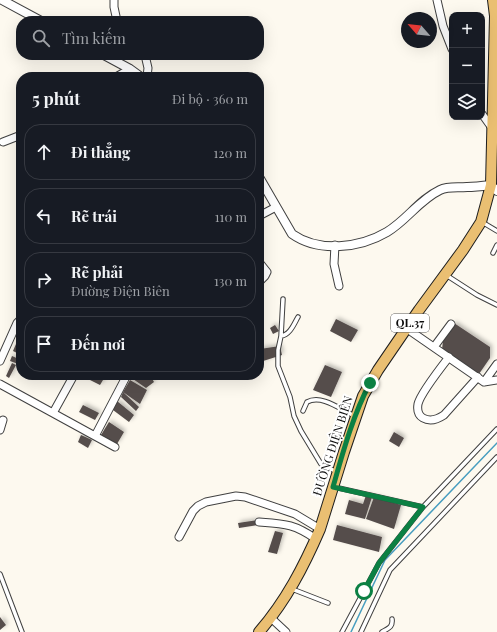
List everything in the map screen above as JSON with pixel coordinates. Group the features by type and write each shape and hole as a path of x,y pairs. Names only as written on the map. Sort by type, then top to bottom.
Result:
{"main road":[{"name":"ĐƯỜNG ĐIỆN BIÊN","path":"260,632 291,588 316,539 363,396 378,370 406,328 464,250 481,222 494,188 492,128 495,69 495,16 493,0"}],"street":[{"path":"2,0 32,16"},
{"path":"114,0 116,16"},
{"path":"437,0 443,26 452,48"},
{"path":"113,60 134,72"},
{"path":"146,60 148,72"},
{"path":"125,72 130,69"},
{"path":"485,118 492,128"},
{"path":"3,142 16,137"},
{"path":"264,186 292,234 299,239 314,244 335,245 369,241 388,231 419,204 441,190 450,187 494,188"},
{"path":"264,213 276,206"},
{"path":"335,245 334,264 339,286"},
{"path":"434,347 451,324"},
{"path":"0,361 16,325"},
{"path":"406,328 481,379 497,380"},
{"path":"449,357 420,400 418,413 428,420 437,419 444,415 497,364"},
{"path":"53,413 71,380"},
{"path":"95,436 124,380"},
{"path":"0,384 115,447"},
{"path":"0,430 3,420"},
{"path":"179,537 193,511 198,506 206,502 236,496 245,497 295,514 320,529"},
{"path":"259,522 291,525 302,529 316,539"},
{"path":"271,618 286,632"}],"lane":[{"path":"481,222 497,231"},
{"path":"493,253 497,245"},
{"path":"446,274 477,295 497,305"},
{"path":"283,299 278,366 290,397 298,424 322,464 338,472"},
{"path":"281,336 288,333 298,317"},
{"path":"303,411 307,402 317,399 356,417"},
{"path":"342,632 379,563 423,507 497,429"},
{"path":"361,632 390,570 497,457"},
{"path":"333,487 423,507"},
{"path":"0,574 22,632"},
{"path":"291,588 328,603"},
{"path":"382,632 391,627 392,620"}],"building":[{"path":"336,319 358,330 351,342 330,331"},
{"path":"454,323 490,347 490,358 479,374 442,350 443,340"},
{"path":"275,325 279,331 273,334 270,328"},
{"path":"16,344 16,352 13,351"},
{"path":"280,346 282,355 264,361 264,348"},
{"path":"12,356 16,358 16,363 10,361"},
{"path":"12,363 16,365 9,378 6,376"},
{"path":"325,365 342,372 331,397 313,390"},
{"path":"90,380 103,380 100,385"},
{"path":"130,380 147,390 140,404 123,392"},
{"path":"134,380 153,380 154,382 146,388"},
{"path":"123,392 139,407 136,411 121,397"},
{"path":"117,401 134,415 129,422 113,410"},
{"path":"83,405 99,413 95,420 79,412"},
{"path":"109,422 124,432 117,444 101,435"},
{"path":"394,432 404,438 399,447 389,441"},
{"path":"81,435 92,440 88,448 78,442"},
{"path":"366,495 372,497 365,519 345,514 349,500 363,504"},
{"path":"374,497 401,505 394,529 366,519"},
{"path":"258,520 258,525 239,528 238,523"},
{"path":"337,525 382,537 379,552 333,540"},
{"path":"275,531 283,533 277,554 268,552"},
{"path":"0,617 6,625 0,630"}],"waterway":[{"path":"351,632 385,560 497,443"}],"route":[{"path":"364,591 385,554 423,507 333,487 363,396 370,383"}]}
